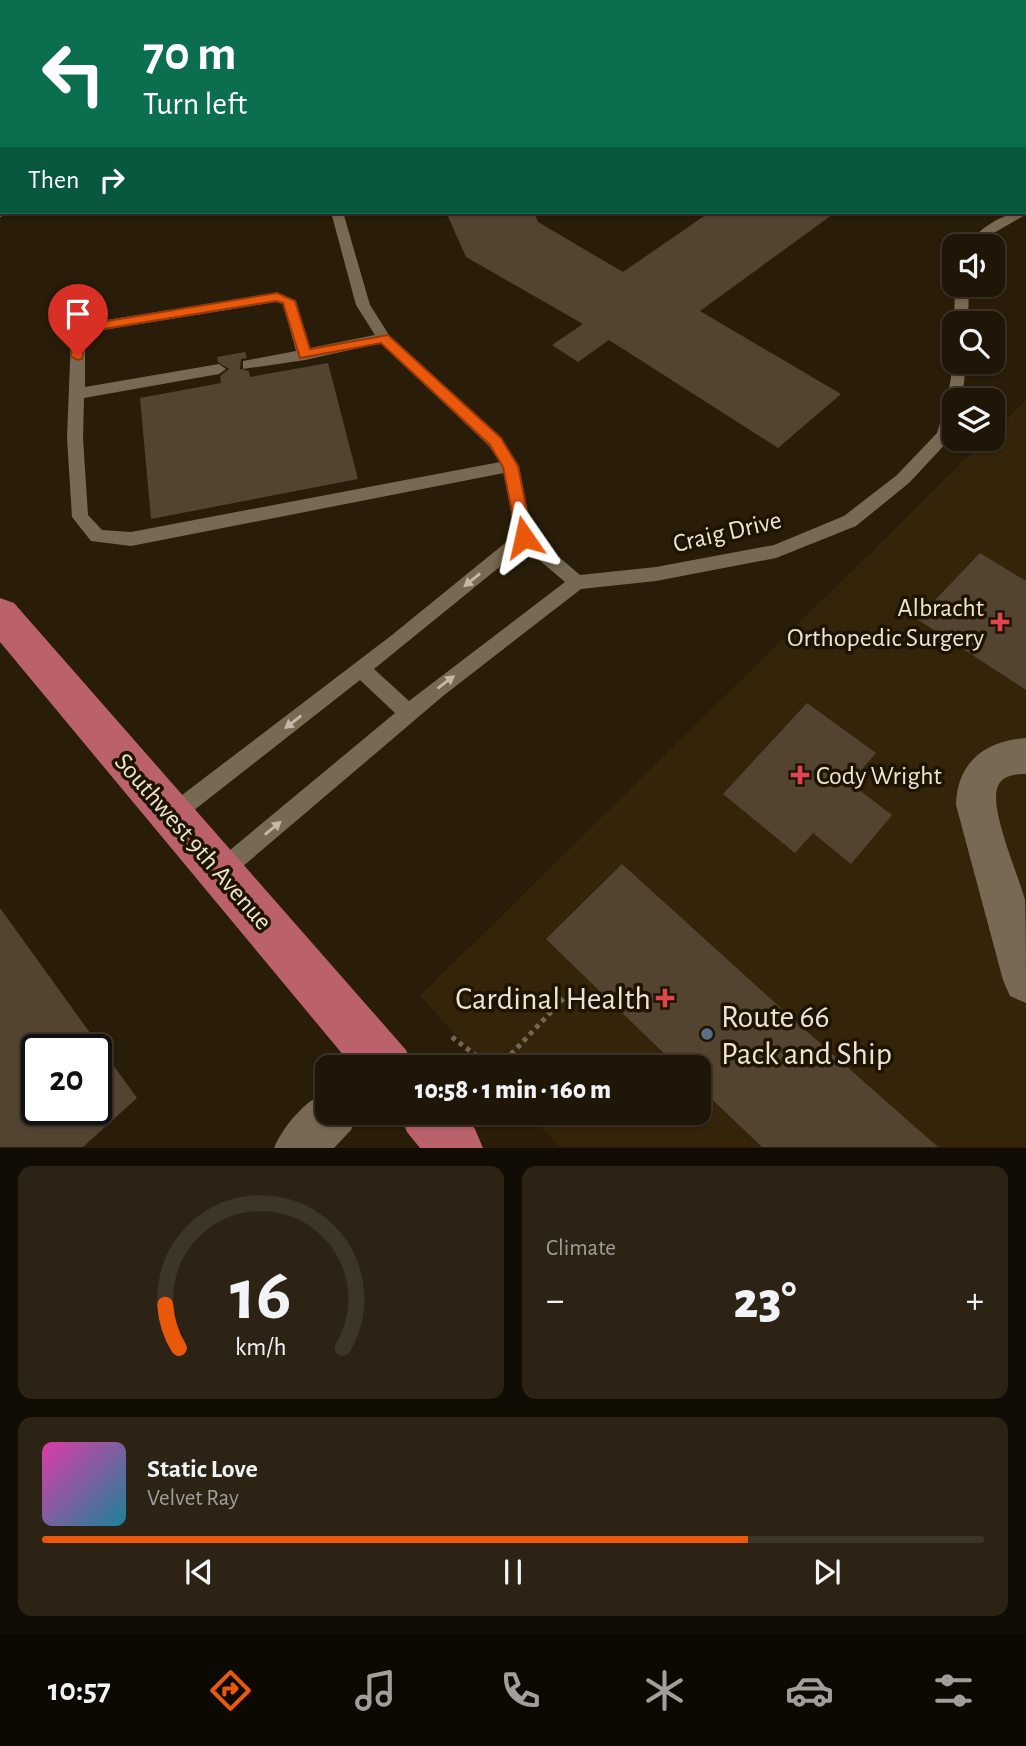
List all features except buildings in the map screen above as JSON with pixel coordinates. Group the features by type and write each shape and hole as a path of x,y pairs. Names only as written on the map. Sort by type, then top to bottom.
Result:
{"main road":[{"name":"Southwest 9th Avenue","path":"0,614 375,1055"},
{"path":"437,1125 456,1147"}],"street":[{"path":"1026,756 1009,756 991,762 980,775 975,790 976,805 1026,980"},
{"path":"299,1147 322,1125"}],"lane":[{"path":"220,872 409,713 577,582 524,537 511,466 495,442 476,420 384,338 363,305 338,214"},
{"path":"984,234 1017,214"},
{"path":"305,355 289,301 277,297 100,326 78,336 75,438 80,517 97,536 131,539 511,466"},
{"path":"248,365 384,338"},
{"path":"77,394 219,369"},
{"name":"Craig Drive","path":"577,582 656,574 776,551 850,521 903,479 942,437"},
{"path":"172,815 361,669 524,537"},
{"path":"361,669 409,713"}],"path":[{"path":"452,1037 480,1058 500,1065 565,997"}],"shaded area":[{"path":"1026,400 1026,1147 560,1147 539,1125 711,1125 711,1055 475,1055 420,996 974,451 1005,451 1005,420"}],"place":[{"name":"Albracht Orthopedic Surgery","path":"1000,622"},
{"name":"Cody Wright","path":"800,775"},
{"name":"Cardinal Health","path":"665,998"},
{"name":"Route 66 Pack and Ship","path":"707,1034"}],"route":[{"path":"78,356 78,336 100,326 277,297 289,301 305,355 384,338 476,420 495,442 511,466 524,537"}]}
